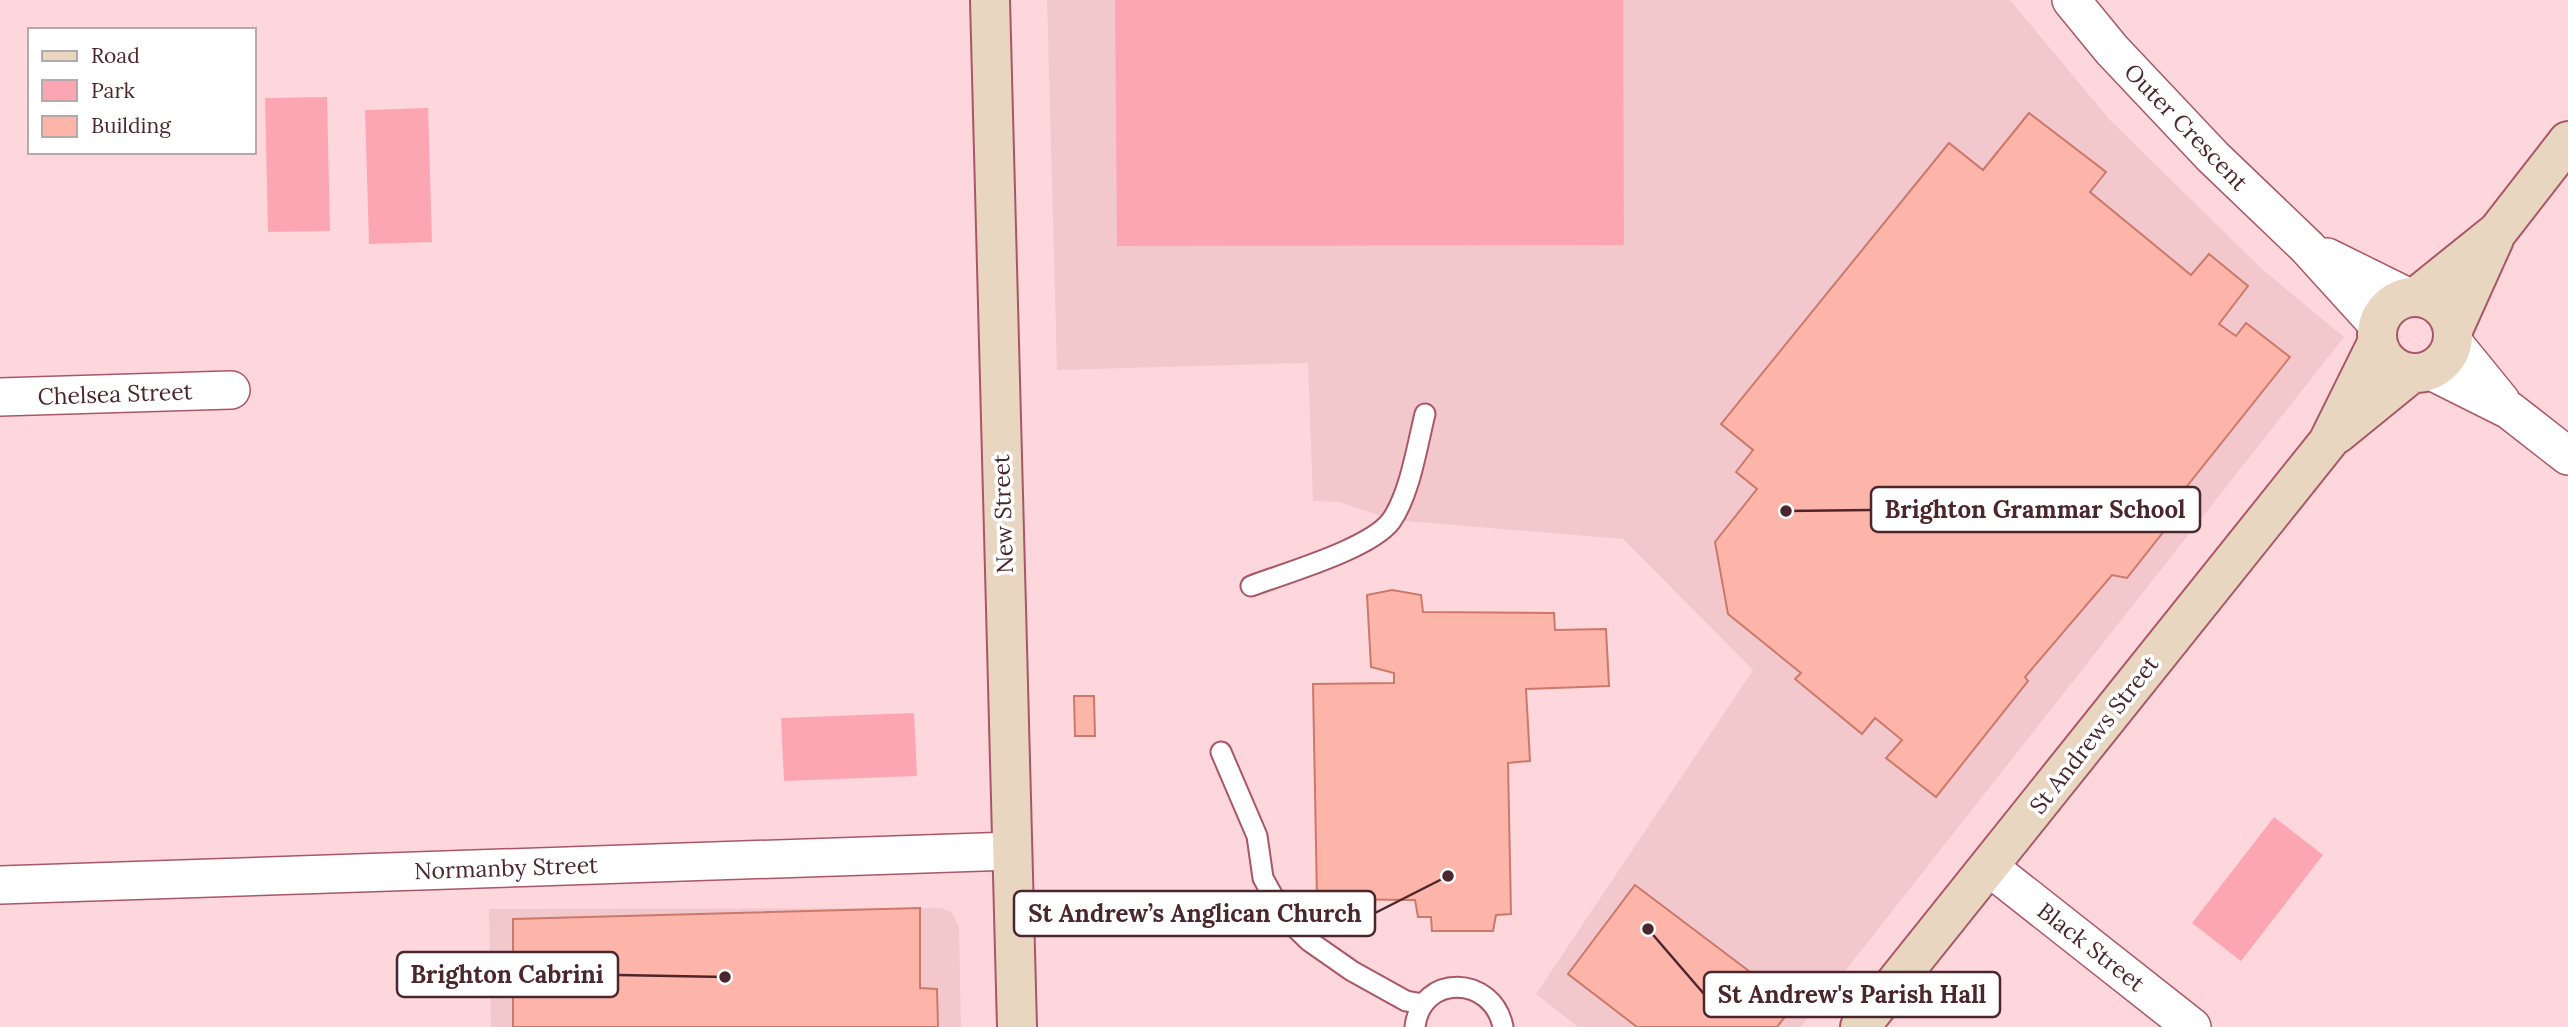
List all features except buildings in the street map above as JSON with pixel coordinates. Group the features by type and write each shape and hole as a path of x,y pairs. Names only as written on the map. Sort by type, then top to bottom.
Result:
{"street":[{"name":"New Street","path":"990,0 1017,1027"},
{"name":"Outer Crescent","path":"2071,0 2112,50 2204,148 2307,247 2377,334"},
{"name":"St Andrews Street","path":"1860,1027 2328,442 2437,354 2498,231 2568,141"},
{"name":"St Andrews Street","path":"2412,297 2498,231"},
{"name":"Outer Crescent","path":"2307,247 2412,297"},
{"path":"2412,297 2427,299 2444,311 2437,354 2400,371 2390,365 2381,355 2377,334 2382,315 2389,307 2412,297"},
{"name":"St Andrews Street","path":"2328,442 2377,334"},
{"path":"2437,354 2568,456"},
{"name":"Chelsea Street","path":"0,397 231,390"},
{"name":"Normanby Street","path":"0,885 1012,851"},
{"name":"Black Street","path":"1989,867 2192,1027"}],"lane":[{"path":"1251,586 1353,547 1385,528 1396,511 1408,481 1425,414"},
{"path":"1221,752 1257,836 1262,878 1285,918 1309,942 1352,971 1406,1001 1423,1004"},
{"path":"1415,1027 1423,1004 1434,993 1462,986 1483,993 1494,1004 1503,1027"}],"shaded area":[{"path":"1047,0 2010,0 2110,120 2262,269 2344,337 1801,1027 1578,1027 1536,994 1753,670 1623,539 1392,520 1339,502 1313,501 1308,363 1057,370"},
{"path":"941,908 952,912 959,927 961,1027 491,1027 489,909"}],"green space":[{"path":"1115,0 1623,0 1624,245 1117,246"},
{"path":"327,97 330,231 268,232 265,98"},
{"path":"428,108 432,242 369,244 365,110"},
{"path":"914,713 917,776 784,781 781,718"},
{"path":"2274,817 2323,855 2241,961 2192,923"}],"place":[{"name":"Brighton Grammar School","path":"1786,511"},
{"name":"St Andrew’s Anglican Church","path":"1448,876"},
{"name":"St Andrew's Parish Hall","path":"1648,929"},
{"name":"Brighton Cabrini","path":"725,977"}]}
